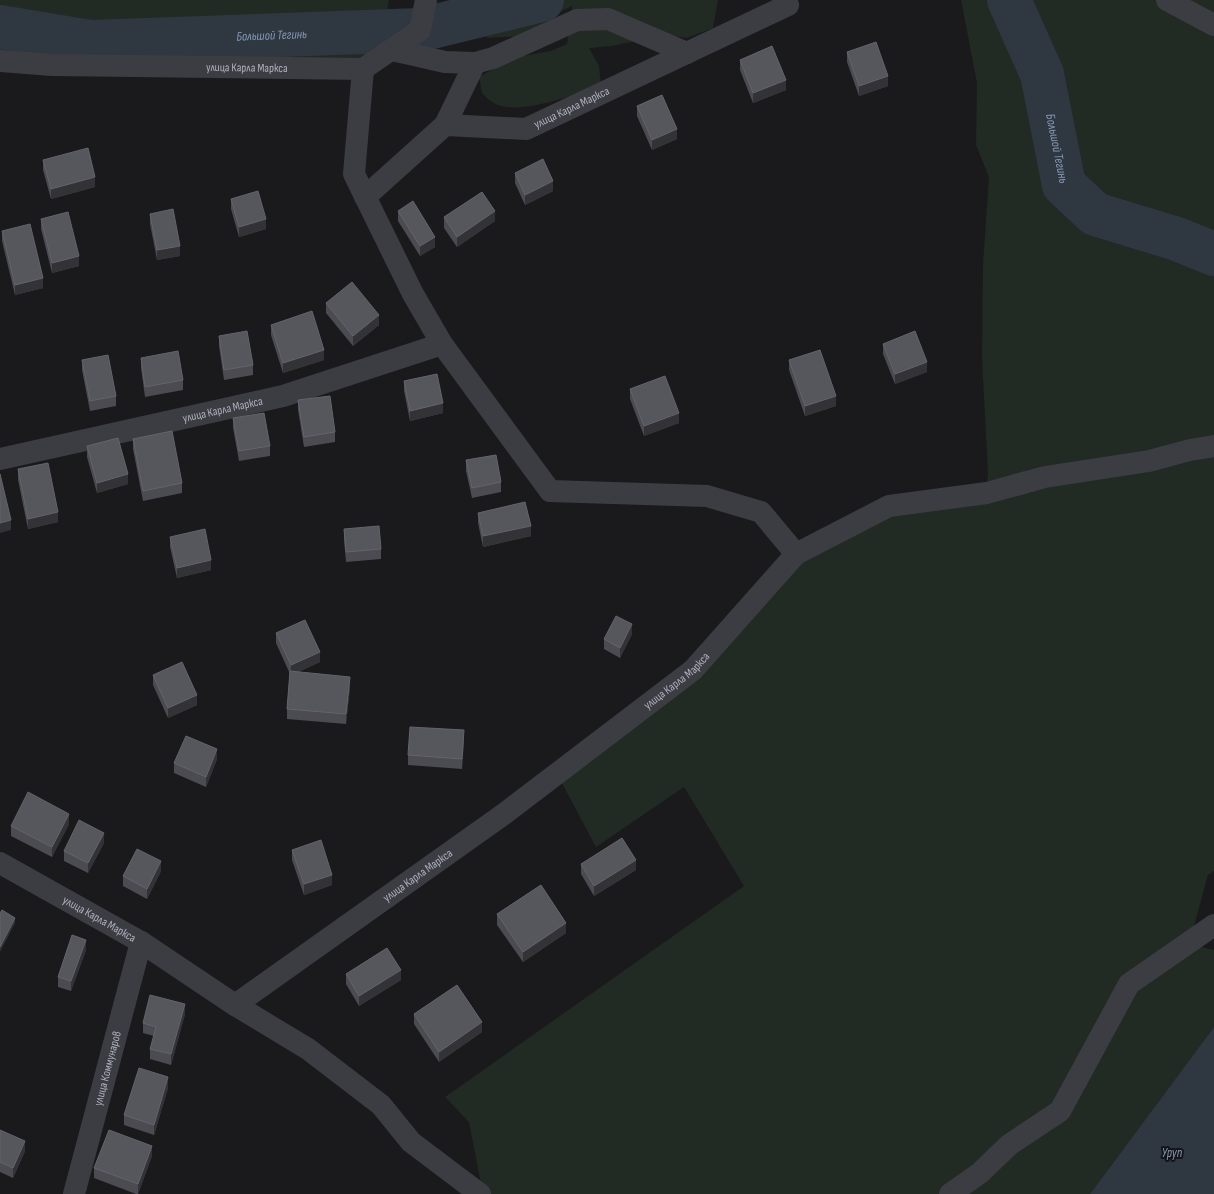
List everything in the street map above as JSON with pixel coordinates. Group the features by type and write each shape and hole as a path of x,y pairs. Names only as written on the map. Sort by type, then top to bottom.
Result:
{"street":[{"path":"426,0 420,30 363,69 354,174 413,294 442,344 550,491 706,496 761,512 796,554"},
{"path":"1167,0 1214,25"},
{"name":"улица Карла Маркса","path":"446,124 526,129 788,5"},
{"path":"392,50 445,62 475,63 493,58 577,20 608,19 687,53"},
{"name":"улица Карла Маркса","path":"0,61 52,65 363,69"},
{"path":"365,197 446,124 475,63"},
{"name":"улица Карла Маркса","path":"0,459 283,396 442,344"},
{"name":"улица Карла Маркса","path":"0,863 141,942 235,1004 504,814 692,670 796,554 889,506 986,493 1045,477 1149,461 1190,450 1214,446"},
{"path":"950,1194 980,1173 1009,1145 1060,1111 1129,984 1214,924"},
{"name":"улица Коммунаров","path":"74,1194 141,942"},
{"path":"235,1004 308,1048 369,1095 381,1105 411,1142 480,1194"}],"shaded area":[{"path":"0,0 389,0 385,21 420,30 363,69 0,61"},
{"path":"473,0 718,0 713,28 687,38 664,35 612,46 589,48 599,66 601,85 548,103 532,106 504,107 489,100 482,93 479,77 512,58 551,51 567,44 572,6 560,12 525,36 487,38 466,8"},
{"path":"961,0 1214,0 1214,871 1208,875 1189,944 1214,950 1214,1027 1090,1194 483,1194 469,1122 445,1097 744,886 684,787 596,847 557,774 693,670 796,554 889,506 986,493 988,474 982,359 983,264 989,177 976,145 977,83"}],"water":[{"name":"Уруп","path":"1214,1027 1214,1194 1090,1194"}],"building":[{"path":"876,42 888,76 859,86 847,52"},
{"path":"772,46 786,80 753,93 740,60"},
{"path":"662,95 677,129 652,140 637,106"},
{"path":"88,148 95,177 51,189 43,160"},
{"path":"543,159 553,181 525,195 515,173"},
{"path":"258,191 266,219 239,227 231,199"},
{"path":"482,192 495,211 457,237 444,217"},
{"path":"413,201 435,237 420,246 398,211"},
{"path":"173,209 180,246 157,250 150,214"},
{"path":"68,212 79,256 52,263 41,219"},
{"path":"30,224 43,278 15,285 2,231"},
{"path":"352,282 379,315 353,336 326,303"},
{"path":"312,311 324,350 283,363 271,325"},
{"path":"247,331 253,365 224,370 219,336"},
{"path":"915,331 927,362 895,374 883,344"},
{"path":"820,350 836,396 805,406 789,360"},
{"path":"178,351 183,380 145,387 141,358"},
{"path":"108,355 116,396 90,401 82,360"},
{"path":"437,374 443,403 410,411 404,381"},
{"path":"665,376 679,413 644,426 630,389"},
{"path":"330,396 335,432 304,437 298,400"},
{"path":"264,413 270,446 239,451 233,418"},
{"path":"172,431 182,483 143,491 133,439"},
{"path":"118,438 128,474 97,483 87,446"},
{"path":"496,455 501,482 472,488 466,460"},
{"path":"48,463 58,512 28,519 18,469"},
{"path":"0,474 11,520 0,523"},
{"path":"525,502 531,526 483,536 478,513"},
{"path":"379,526 381,549 346,552 344,529"},
{"path":"205,529 211,560 177,568 170,537"},
{"path":"616,616 632,624 620,648 604,639"},
{"path":"305,620 320,652 291,665 276,633"},
{"path":"182,662 197,695 168,708 153,675"},
{"path":"290,671 350,677 346,714 287,709"},
{"path":"410,727 464,730 462,759 408,755"},
{"path":"186,736 217,749 206,777 174,763"},
{"path":"28,792 69,814 52,847 11,826"},
{"path":"79,820 104,833 88,863 64,851"},
{"path":"622,838 636,860 594,886 581,864"},
{"path":"321,840 332,875 304,884 292,850"},
{"path":"137,849 161,861 147,889 123,876"},
{"path":"541,885 566,923 523,952 497,914"},
{"path":"2,910 15,918 0,947 0,913"},
{"path":"72,935 86,940 71,981 58,977"},
{"path":"387,948 401,970 359,996 346,974"},
{"path":"457,985 482,1022 439,1052 414,1014"},
{"path":"150,995 185,1004 171,1054 150,1049 156,1027 143,1023"},
{"path":"139,1068 168,1077 154,1125 124,1115"},
{"path":"0,1130 25,1141 13,1168 0,1162"},
{"path":"109,1130 152,1146 138,1184 94,1168"}],"waterway":[{"name":"Большой Тегинь","path":"0,27 90,42 420,30 542,0"},
{"name":"Большой Тегинь","path":"1009,0 1042,74 1064,185 1095,214 1177,239 1214,254"}]}
